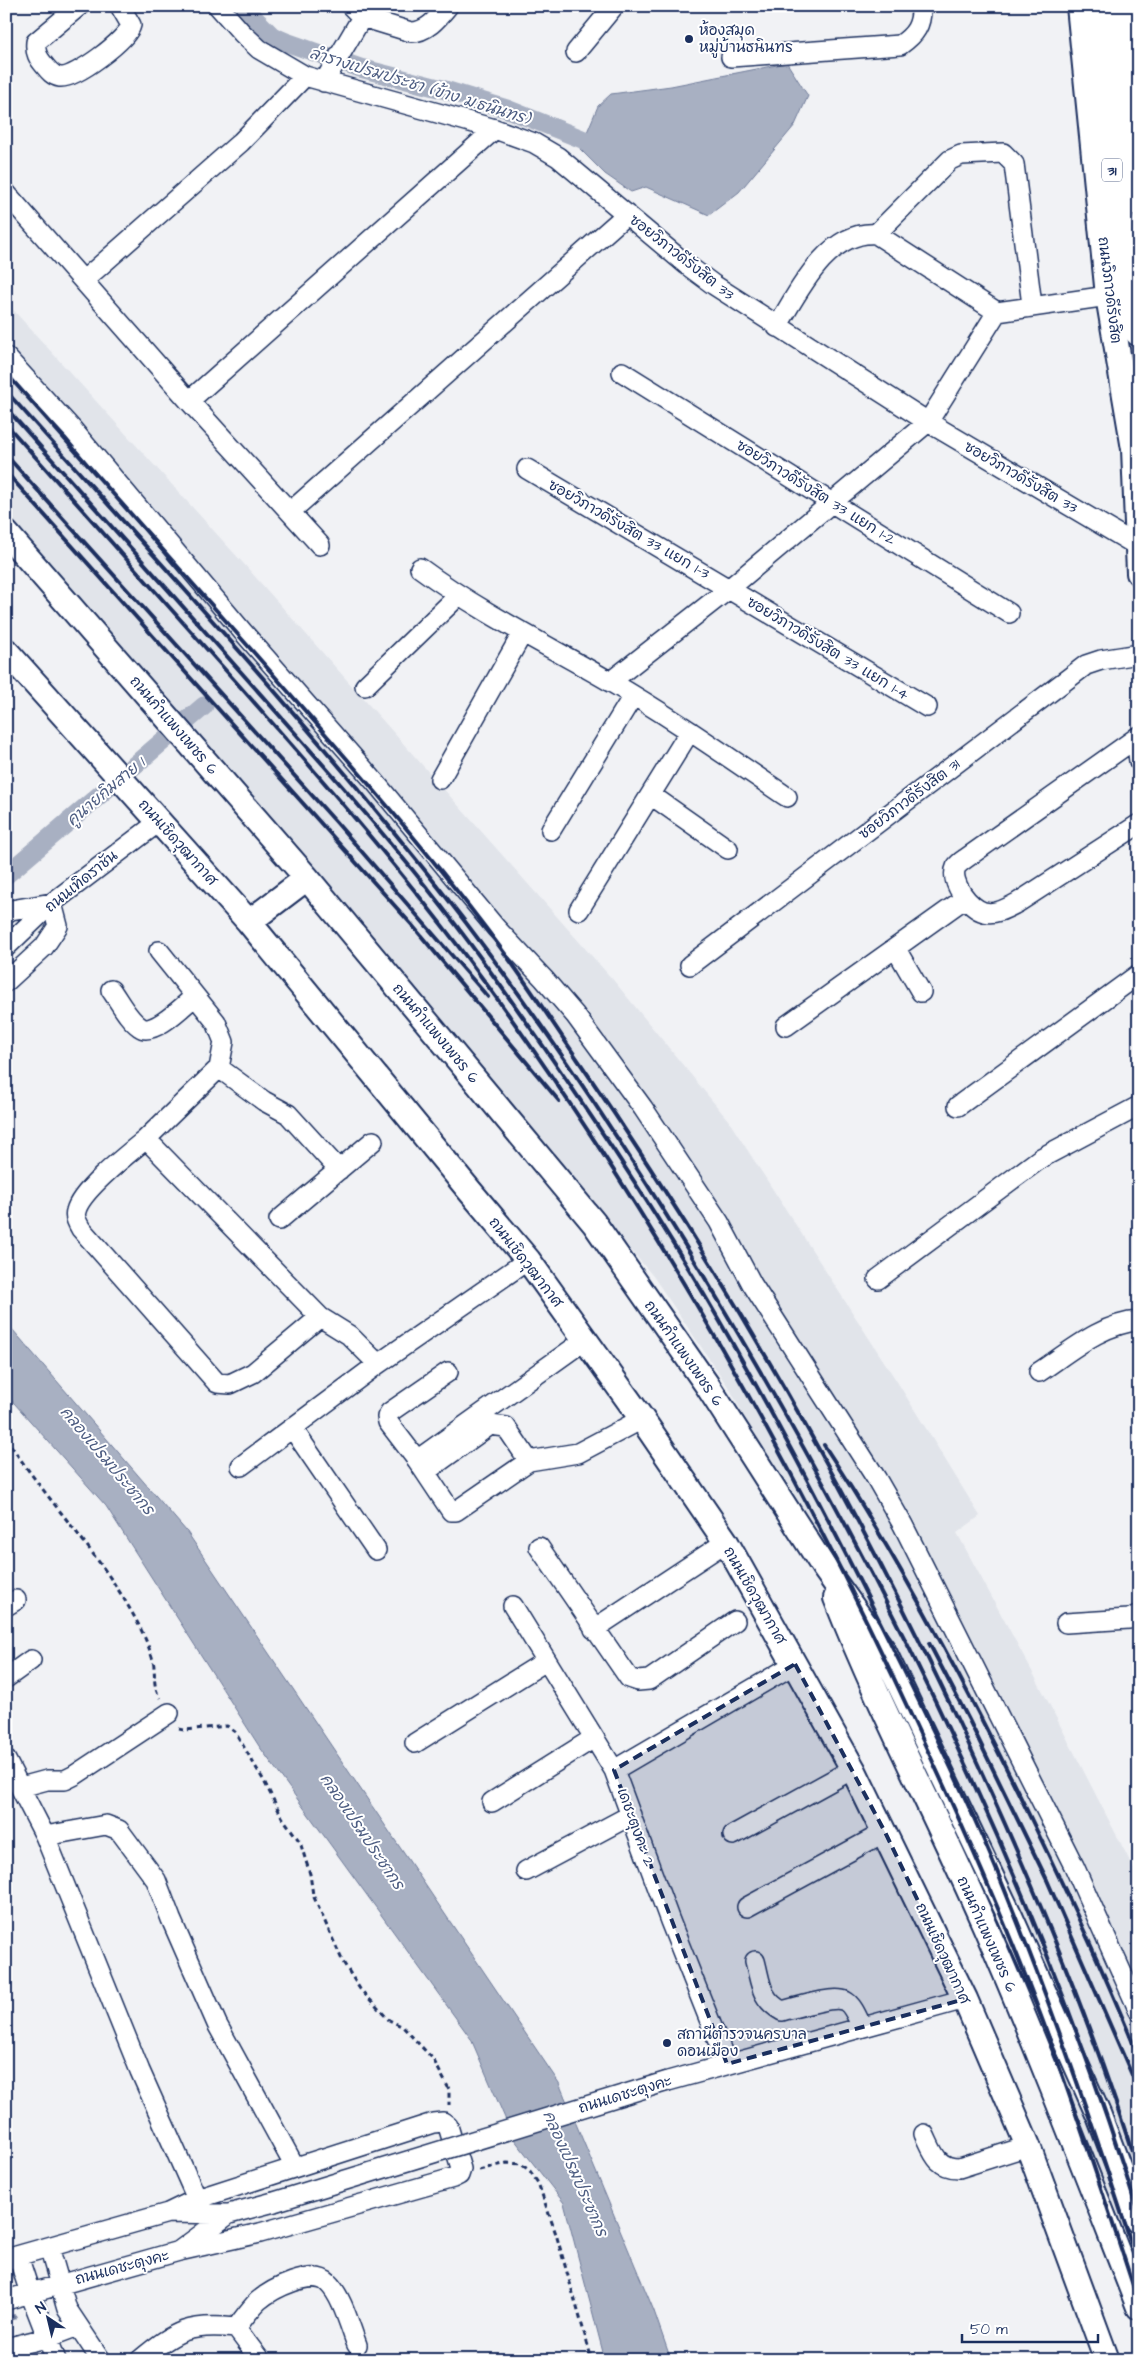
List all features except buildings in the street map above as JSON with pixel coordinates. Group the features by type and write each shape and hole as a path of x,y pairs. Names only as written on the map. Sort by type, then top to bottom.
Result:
{"highway":[{"name":"31","path":"1096,6 1111,160 1132,301 1139,332"},
{"name":"31","path":"1123,6 1139,201"}],"main road":[{"name":"ถนนวิภาวดีรังสิต","path":"1079,6 1108,296 1136,460 1139,573"},
{"name":"ถนนกำแพงเพชร 6","path":"6,533 307,878 594,1223 707,1385 823,1566 887,1658 1014,1925 1099,2116 1139,2221"},
{"name":"ถนนเชิดวุฒากาศ","path":"6,651 249,922 468,1190 528,1260 642,1419 726,1542 853,1769 965,1999 1028,2146 1107,2360"},
{"path":"249,922 307,878"},
{"name":"ถนนกำแพงเพชร 6","path":"823,1566 860,1661 985,1926 1069,2128 1139,2307"}],"street":[{"path":"79,6 36,42 35,51 38,58 53,75 65,77 87,66 124,36 131,25 120,6"},
{"name":"ซอยวิภาวดีรังสิต 33","path":"218,6 259,49 305,76 327,77 495,129 534,143 558,157 687,265 777,327 928,422 1137,546"},
{"path":"327,77 356,19 411,32 420,32 438,18 448,6"},
{"path":"576,52 614,6"},
{"path":"731,57 900,45 917,31 921,14 920,6"},
{"path":"84,280 241,142 305,76"},
{"path":"189,401 495,129"},
{"path":"876,234 950,160 961,155 1003,153 1014,164 1032,305"},
{"path":"6,193 189,401 320,545"},
{"path":"290,512 627,214"},
{"path":"777,327 810,273 827,255 850,237 862,232 876,234 998,312 1032,305 1108,296"},
{"path":"610,682 730,588 928,422 998,312"},
{"path":"6,357 73,430 243,632 275,666 375,782 496,928 575,1015 643,1108 719,1222 752,1284 876,1478 903,1525 1074,1866 1139,2011"},
{"name":"ซอยวิภาวดีรังสิต 33 แยก 1-2","path":"622,372 834,502 1009,613"},
{"name":"ซอยวิภาวดีรังสิต 33 แยก 1-3","path":"527,469 730,588"},
{"path":"420,568 458,596 522,634 610,682 690,731 787,797"},
{"name":"ซอยวิภาวดีรังสิต 33 แยก 1-4","path":"730,588 927,707"},
{"path":"365,686 458,596"},
{"path":"440,780 522,634"},
{"name":"ซอยวิภาวดีรังสิต 31","path":"690,965 1086,665 1101,660 1139,654"},
{"path":"551,830 632,696"},
{"path":"579,910 690,731"},
{"path":"1138,737 1139,761"},
{"path":"1138,737 965,859 956,867 955,877 964,899 983,912 996,912 1017,903 1139,824"},
{"path":"651,795 728,849"},
{"name":"ถนนเทิดราชัน","path":"6,947 52,903 160,821"},
{"path":"786,1026 964,899"},
{"path":"6,913 11,910 52,903 58,926 44,947 6,982"},
{"path":"896,949 921,992"},
{"path":"159,951 216,1022 224,1042 219,1068 146,1139 121,1159 88,1191 75,1212 76,1221 217,1383 230,1384 253,1373 320,1317"},
{"path":"958,1106 1139,974"},
{"path":"111,990 136,1024 142,1029 148,1030 160,1024 195,996"},
{"path":"219,1068 264,1102 288,1114 339,1170"},
{"path":"878,1279 1041,1158 1139,1106"},
{"path":"146,1139 320,1317 349,1335 378,1364"},
{"path":"279,1220 373,1141"},
{"path":"241,1466 378,1364 528,1260"},
{"path":"1039,1372 1089,1339 1112,1327 1126,1322 1139,1321"},
{"path":"421,1466 585,1340"},
{"path":"448,1372 390,1412 387,1417 388,1422 421,1466 451,1511 456,1511 529,1461 578,1453 642,1419"},
{"path":"421,1466 490,1425 506,1427 529,1461"},
{"path":"293,1429 376,1550"},
{"path":"594,1629 726,1542"},
{"path":"539,1547 629,1678 638,1681 649,1680 735,1621"},
{"name":"เดชะตุงคะ 2","path":"513,1606 614,1770 670,1921 727,2064"},
{"path":"1066,1623 1129,1619 1139,1614"},
{"path":"6,1678 31,1660"},
{"path":"414,1743 546,1660"},
{"path":"614,1770 795,1664"},
{"path":"22,1787 47,1780 65,1780 74,1776 169,1713"},
{"path":"492,1802 594,1738"},
{"path":"6,1760 22,1787 45,1836 140,2071 197,2199"},
{"path":"734,1835 853,1769"},
{"path":"526,1871 631,1815"},
{"path":"45,1836 106,1824 119,1830 156,1880 170,1919 217,2024 294,2167"},
{"path":"747,1906 885,1832"},
{"path":"755,1961 763,1994 772,2006 782,2011 835,1999 845,2001 855,2013 862,2027"},
{"name":"ถนนเดชะตุงคะ","path":"12,2258 168,2213 229,2214 274,2202 668,2081 965,1999"},
{"path":"168,2213 197,2199 433,2123 443,2122 448,2126 461,2169 459,2175 260,2234 179,2251"},
{"path":"924,2134 939,2162 948,2168 959,2168 1028,2146"},
{"name":"ถนนเดชะตุงคะ","path":"6,2300 38,2314 63,2297 179,2251 229,2214"},
{"path":"48,2247 63,2297 78,2326 100,2360"},
{"path":"12,2258 38,2314 56,2360"},
{"path":"236,2328 248,2311 271,2292 312,2276 319,2277 335,2290 358,2345"},
{"path":"38,2314 78,2326"},
{"path":"6,2348 38,2314"},
{"path":"140,2360 174,2334 199,2326 236,2328"},
{"path":"236,2328 260,2360"}],"path":[{"path":"6,1438 31,1476 105,1571 125,1600 145,1638 153,1659 154,1687 177,1728 184,1730 227,1726 235,1732 264,1781 282,1817 300,1842 310,1874 313,1895 343,1962 360,1989 389,2020 403,2027 433,2059 448,2089 449,2110 443,2122"},
{"path":"459,2175 507,2164 521,2164 530,2171 538,2183 556,2234 592,2360"}],"highlighted area":[{"path":"795,1664 885,1832 965,1999 727,2064 614,1770"}],"shaded area":[{"path":"6,302 243,563 614,981 728,1120 896,1380 980,1516 957,1533 1041,1688 1139,1879 1139,2341 887,1694 731,1391 653,1276 6,515"}],"water":[{"path":"787,63 808,96 795,125 739,192 709,215 646,187 631,192 605,174 580,149 598,106 611,94 671,86"},
{"name":"คลองเปรมประชากร","path":"6,1322 187,1532 559,2083 654,2311 671,2360 605,2360 564,2203 514,2139 471,2039 259,1746 106,1506 6,1394"}],"waterway":[{"name":"ลำรางเปรมประชา (ข้าง ม.ธนินทร)","path":"242,6 272,36 286,42 360,68 442,89 507,109 607,149"},
{"name":"คูนายกิมสาย 1","path":"6,875 204,706"},
{"path":"6,2319 14,2317"}],"railway":[{"path":"6,373 322,730 451,883 528,986 681,1216 777,1375 822,1456 867,1538 950,1704 1003,1819 1053,1936 1098,2054 1139,2174"},
{"path":"6,391 265,680 366,798 460,915 503,972 586,1090 702,1273 799,1440 857,1547 913,1655 965,1764 1014,1875 1059,1987 1101,2101 1139,2216"},
{"path":"6,408 318,759 410,866 495,978 583,1103 693,1276 786,1439 890,1642 968,1804 997,1870 1062,2039 1139,2268"},
{"path":"6,424 300,755 426,904 485,982 548,1071 666,1253 774,1441 824,1537 873,1634 984,1874 1042,2019 1080,2125 1139,2304"},
{"path":"6,455 336,822 488,997"},
{"path":"6,472 412,925 559,1101"},
{"path":"824,1445 909,1585 987,1729 1076,1913 1139,2058"},
{"path":"929,1643 1047,1880 1139,2091"}],"place":[{"name":"ห้องสมุด หมู่บ้านธนินทร","path":"689,39"},
{"name":"สถานีตำรวจนครบาล ดอนเมือง","path":"667,2043"}]}
